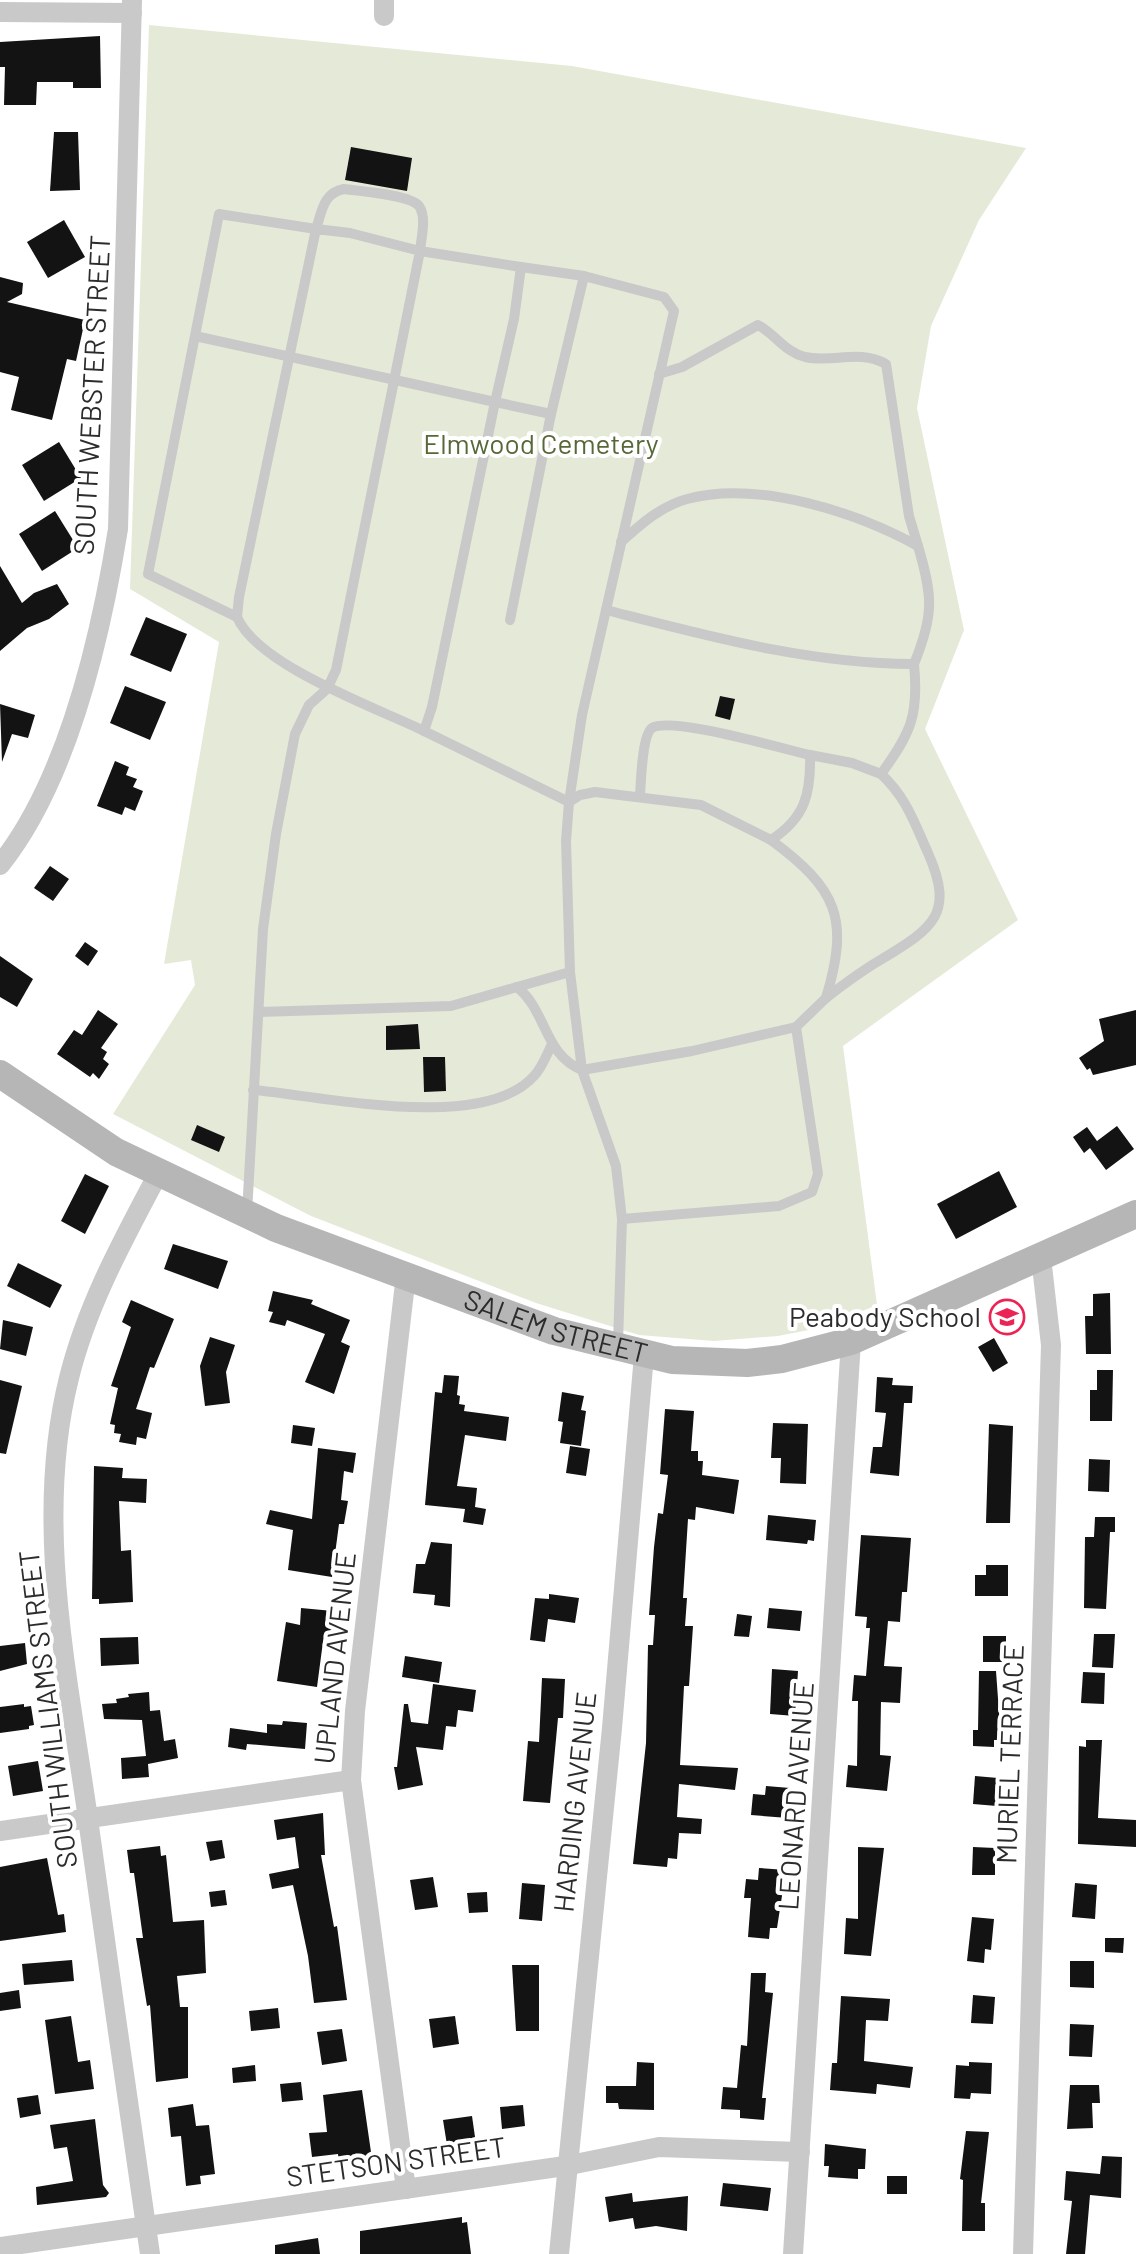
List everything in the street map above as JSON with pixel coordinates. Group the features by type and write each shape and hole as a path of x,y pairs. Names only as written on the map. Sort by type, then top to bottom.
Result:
{"main road":[{"name":"SALEM STREET","path":"0,1074 116,1152 247,1215 554,1331 630,1352 747,1363 782,1359 851,1341 1136,1214"}],"street":[{"path":"0,12 132,7"},
{"name":"SOUTH WEBSTER STREET","path":"0,865 33,818 61,753 107,599 118,529 132,7"},
{"name":"SOUTH WILLIAMS STREET","path":"150,2254 60,1614 55,1496 68,1381 83,1327 106,1272 158,1174"},
{"name":"MURIEL TERRACE","path":"1023,2254 1051,1345 1041,1257"},
{"name":"UPLAND AVENUE","path":"406,1275 355,1711 351,1780 406,2189"},
{"name":"LEONARD AVENUE","path":"793,2254 851,1341"},
{"name":"HARDING AVENUE","path":"559,2254 565,2166 612,1728 630,1352"},
{"path":"0,1831 351,1780"},
{"name":"STETSON STREET","path":"0,2247 565,2166 659,2147 800,2152"}],"lane":[{"path":"237,617 316,229 325,200 333,191 344,189 411,200 420,207 423,218 420,251 349,617 336,670 327,689 309,705 288,760 263,929 247,1215"},
{"path":"569,802 372,706 327,689 256,641 237,617 148,574 219,214 350,233 420,251 584,276 644,290 664,297 672,304 674,311 582,715 566,841 570,972 582,1070 616,1166 630,1352"},
{"path":"424,731 432,707 514,319 521,267"},
{"path":"510,620 551,414 584,276"},
{"path":"659,374 682,367 758,325 788,350 803,357 861,356 886,364 909,516 932,592 932,609 914,664 917,708 909,733 881,774"},
{"path":"195,336 551,414"},
{"path":"621,542 645,520 685,500 713,494 744,494 777,497 863,520 918,546"},
{"path":"606,610 790,653 850,663 914,664"},
{"path":"517,987 532,1002 560,1057 582,1070 692,1051 796,1027 826,998 920,935 933,923 939,909 942,898 933,864 915,820 907,802 881,774 852,763 688,725 652,728 645,747 640,795"},
{"path":"771,840 788,829 806,804 810,755"},
{"path":"569,802 580,795 595,792 640,795 701,805 771,840 802,865 835,906 837,953 826,998"},
{"path":"259,1012 451,1006 570,972"},
{"path":"622,1219 779,1206 812,1192 818,1174 796,1027"},
{"path":"253,1090 436,1110 474,1103 524,1084 535,1076 552,1044"}],"green space":[{"name":"Elmwood Cemetery","path":"149,25 572,66 1026,148 979,220 931,326 917,408 964,630 925,729 1018,920 843,1046 877,1305 824,1327 778,1336 714,1341 639,1335 536,1303 311,1216 113,1114 195,985 191,960 164,964 219,642 130,589"}],"building":[{"path":"100,36 101,88 73,88 73,82 37,82 36,105 4,105 5,67 0,67 0,42"},
{"path":"54,132 78,132 80,190 50,191"},
{"path":"351,147 412,158 407,191 345,180"},
{"path":"64,220 85,257 48,278 27,242"},
{"path":"0,277 23,283 22,294 7,302 85,320 76,361 67,359 52,420 11,410 19,377 0,372"},
{"path":"59,442 81,478 44,501 22,465"},
{"path":"55,511 78,548 42,571 19,534"},
{"path":"0,566 22,603 34,593 57,584 69,604 49,619 27,628 0,651"},
{"path":"146,617 187,634 171,672 130,655"},
{"path":"125,686 166,702 150,740 110,723"},
{"path":"720,696 735,699 730,720 715,716"},
{"path":"0,704 35,715 28,738 12,734 2,762"},
{"path":"115,761 129,767 126,775 137,779 133,787 143,791 135,811 125,807 122,815 97,806"},
{"path":"50,866 69,879 53,901 34,888"},
{"path":"85,942 98,951 88,966 75,956"},
{"path":"0,956 33,979 17,1007 0,997"},
{"path":"98,1010 118,1024 101,1048 107,1052 103,1059 109,1064 99,1079 93,1073 90,1077 57,1054 74,1030 82,1035"},
{"path":"1136,1010 1136,1065 1093,1075 1079,1058 1104,1041 1099,1019"},
{"path":"418,1024 420,1049 386,1050 386,1026"},
{"path":"423,1057 445,1057 446,1091 424,1092"},
{"path":"197,1125 225,1137 219,1152 191,1140"},
{"path":"1117,1126 1134,1149 1106,1170 1090,1148 1084,1153 1073,1137 1087,1127 1097,1141"},
{"path":"999,1171 1017,1207 956,1239 937,1204"},
{"path":"85,1174 109,1186 85,1234 61,1221"},
{"path":"173,1244 228,1261 218,1289 164,1269"},
{"path":"18,1263 62,1285 50,1308 7,1286"},
{"path":"273,1291 313,1300 311,1304 350,1320 341,1342 350,1346 334,1394 305,1382 325,1334 287,1320 285,1326 269,1322 273,1312 268,1311"},
{"path":"1110,1293 1111,1354 1086,1354 1085,1316 1093,1316 1093,1294"},
{"path":"131,1300 174,1319 154,1368 150,1367 136,1409 152,1413 146,1439 137,1437 136,1445 119,1442 121,1434 114,1433 115,1425 110,1424 118,1388 111,1386 131,1327 122,1322"},
{"path":"3,1320 33,1327 26,1356 0,1349"},
{"path":"210,1337 235,1345 226,1372 230,1403 205,1406 200,1366"},
{"path":"994,1338 1008,1363 993,1372 978,1347"},
{"path":"1097,1370 1113,1370 1112,1421 1090,1421 1090,1390 1097,1390"},
{"path":"444,1375 459,1376 457,1395 460,1396 459,1404 465,1405 464,1411 509,1417 506,1441 465,1435 457,1486 477,1488 475,1507 486,1509 483,1525 463,1522 465,1509 425,1505 435,1392 442,1393"},
{"path":"877,1377 893,1378 892,1385 913,1386 912,1403 904,1403 899,1476 870,1473 873,1447 882,1447 886,1413 875,1412"},
{"path":"0,1380 22,1386 6,1454 0,1453"},
{"path":"562,1392 584,1396 581,1410 586,1411 581,1446 560,1443 563,1422 558,1421"},
{"path":"665,1409 694,1411 691,1451 698,1451 698,1461 703,1461 702,1475 739,1480 734,1514 696,1507 695,1520 688,1519 683,1598 687,1598 685,1626 693,1626 689,1686 684,1686 680,1765 738,1768 735,1790 679,1784 677,1817 702,1819 701,1834 679,1833 677,1859 668,1858 667,1867 633,1864 646,1743 648,1645 653,1645 655,1615 649,1615 654,1547 658,1513 663,1514 668,1475 660,1474"},
{"path":"773,1423 808,1424 806,1484 780,1483 781,1458 771,1458"},
{"path":"989,1424 1013,1426 1010,1523 986,1523"},
{"path":"293,1425 315,1428 312,1446 291,1443"},
{"path":"570,1446 590,1449 586,1476 566,1473"},
{"path":"318,1448 356,1453 353,1473 344,1471 341,1500 348,1501 344,1524 339,1524 332,1577 288,1570 293,1530 266,1524 270,1510 312,1519"},
{"path":"1089,1459 1110,1460 1109,1492 1088,1491"},
{"path":"94,1466 123,1468 122,1478 147,1479 146,1503 119,1501 121,1551 131,1550 133,1602 99,1604 99,1599 92,1599"},
{"path":"768,1515 816,1520 814,1541 808,1540 807,1544 766,1540"},
{"path":"1095,1517 1115,1517 1115,1532 1110,1532 1106,1609 1084,1608 1085,1537 1094,1537"},
{"path":"861,1535 911,1538 907,1592 902,1592 900,1622 888,1621 884,1666 902,1667 900,1703 881,1702 880,1755 891,1756 887,1791 846,1787 848,1765 857,1766 858,1701 852,1701 854,1675 866,1676 870,1628 866,1628 867,1617 855,1616"},
{"path":"431,1542 452,1544 450,1607 434,1605 435,1595 413,1593 416,1564 425,1564"},
{"path":"986,1565 1008,1565 1008,1596 975,1596 975,1575 986,1575"},
{"path":"549,1594 579,1598 575,1623 548,1619 545,1642 530,1640 535,1598 549,1599"},
{"path":"301,1608 333,1611 331,1635 324,1634 317,1687 277,1681 286,1622 300,1625"},
{"path":"769,1608 802,1611 800,1631 767,1628"},
{"path":"737,1614 752,1616 749,1637 734,1636"},
{"path":"1094,1634 1115,1634 1113,1668 1092,1667"},
{"path":"983,1636 1006,1636 1006,1662 983,1662"},
{"path":"138,1637 139,1664 101,1666 100,1638"},
{"path":"25,1643 27,1664 0,1671 0,1646"},
{"path":"405,1656 442,1662 439,1683 402,1677"},
{"path":"772,1669 798,1671 795,1716 770,1714"},
{"path":"979,1671 996,1671 1001,1740 994,1740 994,1747 973,1746 973,1730 978,1730"},
{"path":"1083,1672 1105,1673 1104,1704 1081,1703"},
{"path":"542,1678 565,1679 563,1718 558,1718 550,1803 523,1801 528,1741 539,1742"},
{"path":"433,1684 476,1690 473,1712 458,1710 456,1727 446,1726 443,1750 416,1747 423,1785 398,1790 394,1767 397,1767 404,1704 408,1704 411,1722 428,1724"},
{"path":"149,1692 150,1711 160,1710 164,1741 175,1739 178,1758 148,1764 149,1777 122,1779 121,1758 146,1756 142,1720 104,1719 102,1704 117,1703 116,1699 129,1697 128,1694"},
{"path":"24,1704 24,1707 31,1706 34,1725 29,1729 0,1733 0,1707"},
{"path":"283,1721 307,1723 305,1749 247,1744 246,1750 228,1747 230,1728 267,1733 267,1724 282,1725"},
{"path":"1086,1740 1102,1740 1098,1818 1136,1820 1136,1847 1078,1844 1079,1746 1086,1747"},
{"path":"38,1761 43,1791 13,1796 8,1766"},
{"path":"975,1776 998,1778 997,1806 973,1804"},
{"path":"766,1786 790,1788 788,1818 751,1815 753,1794 765,1795"},
{"path":"323,1813 325,1855 321,1855 334,1927 337,1926 347,2000 314,2003 293,1885 272,1889 269,1874 299,1868 295,1837 277,1840 274,1820"},
{"path":"222,1840 225,1858 210,1861 206,1842"},
{"path":"160,1846 161,1856 166,1855 173,1922 204,1920 206,1973 177,1976 180,2007 188,2007 188,2078 156,2082 150,2005 147,2006 136,1938 143,1938 134,1873 130,1873 127,1850"},
{"path":"858,1847 884,1848 871,1956 844,1954 846,1918 858,1919"},
{"path":"973,1847 995,1848 995,1875 972,1875"},
{"path":"47,1858 58,1915 64,1914 66,1932 0,1941 0,1867"},
{"path":"759,1868 786,1870 777,1928 770,1928 769,1939 748,1937 751,1898 744,1898 746,1879 758,1880"},
{"path":"433,1877 438,1907 415,1910 410,1880"},
{"path":"522,1883 545,1885 542,1921 519,1919"},
{"path":"1075,1883 1097,1885 1095,1919 1072,1917"},
{"path":"225,1890 227,1905 211,1907 209,1892"},
{"path":"487,1892 488,1912 469,1913 467,1893"},
{"path":"972,1917 994,1919 991,1950 985,1949 984,1963 967,1961"},
{"path":"1105,1938 1124,1938 1123,1953 1105,1952"},
{"path":"72,1960 74,1981 24,1985 22,1964"},
{"path":"1070,1961 1094,1961 1094,1988 1070,1987"},
{"path":"512,1965 539,1965 539,2031 516,2031"},
{"path":"751,1973 766,1973 765,1992 773,1993 762,2098 766,2098 764,2120 740,2118 740,2110 721,2109 723,2087 737,2088 741,2045 747,2046"},
{"path":"19,1990 21,2008 0,2011 0,1993"},
{"path":"973,1995 995,1997 993,2024 971,2023"},
{"path":"841,1996 890,1999 888,2021 866,2020 864,2061 913,2067 910,2088 877,2084 876,2094 830,2090 832,2063 837,2063"},
{"path":"278,2008 280,2028 251,2031 249,2011"},
{"path":"71,2016 78,2062 90,2060 94,2089 55,2094 45,2020"},
{"path":"455,2016 459,2044 433,2048 429,2019"},
{"path":"1070,2024 1094,2025 1092,2057 1069,2056"},
{"path":"342,2029 347,2061 322,2065 317,2032"},
{"path":"637,2062 654,2063 654,2110 619,2109 618,2103 606,2103 606,2086 636,2086"},
{"path":"969,2062 992,2063 991,2094 971,2093 970,2099 954,2098 956,2065 969,2066"},
{"path":"255,2065 256,2081 233,2083 232,2068"},
{"path":"301,2082 303,2100 282,2102 280,2084"},
{"path":"1070,2085 1099,2085 1100,2103 1092,2103 1093,2128 1067,2129"},
{"path":"362,2090 372,2159 339,2163 338,2154 312,2157 309,2133 327,2132 323,2095"},
{"path":"38,2095 41,2114 20,2118 17,2098"},
{"path":"193,2104 196,2126 209,2125 215,2174 200,2176 201,2184 186,2186 181,2136 171,2137 168,2108"},
{"path":"523,2105 525,2126 502,2129 500,2107"},
{"path":"472,2116 476,2144 447,2145 443,2120"},
{"path":"95,2119 103,2185 109,2193 106,2197 37,2205 36,2187 73,2181 67,2147 54,2149 50,2125"},
{"path":"966,2131 989,2132 981,2203 985,2203 985,2231 962,2231 963,2180 960,2179"},
{"path":"825,2144 866,2149 865,2169 858,2169 858,2179 828,2177 829,2166 824,2166"},
{"path":"1102,2156 1122,2157 1121,2198 1090,2195 1085,2254 1066,2254 1072,2201 1064,2200 1066,2171 1100,2174"},
{"path":"887,2176 907,2176 907,2194 887,2194"},
{"path":"723,2183 771,2188 768,2211 720,2206"},
{"path":"632,2193 633,2202 688,2196 687,2231 656,2226 635,2229 633,2218 609,2222 605,2197"},
{"path":"462,2217 462,2223 467,2222 471,2254 360,2254 360,2231"},
{"path":"318,2238 320,2254 275,2254 275,2245"}],"place":[{"name":"Peabody School","path":"1007,1317"}]}
